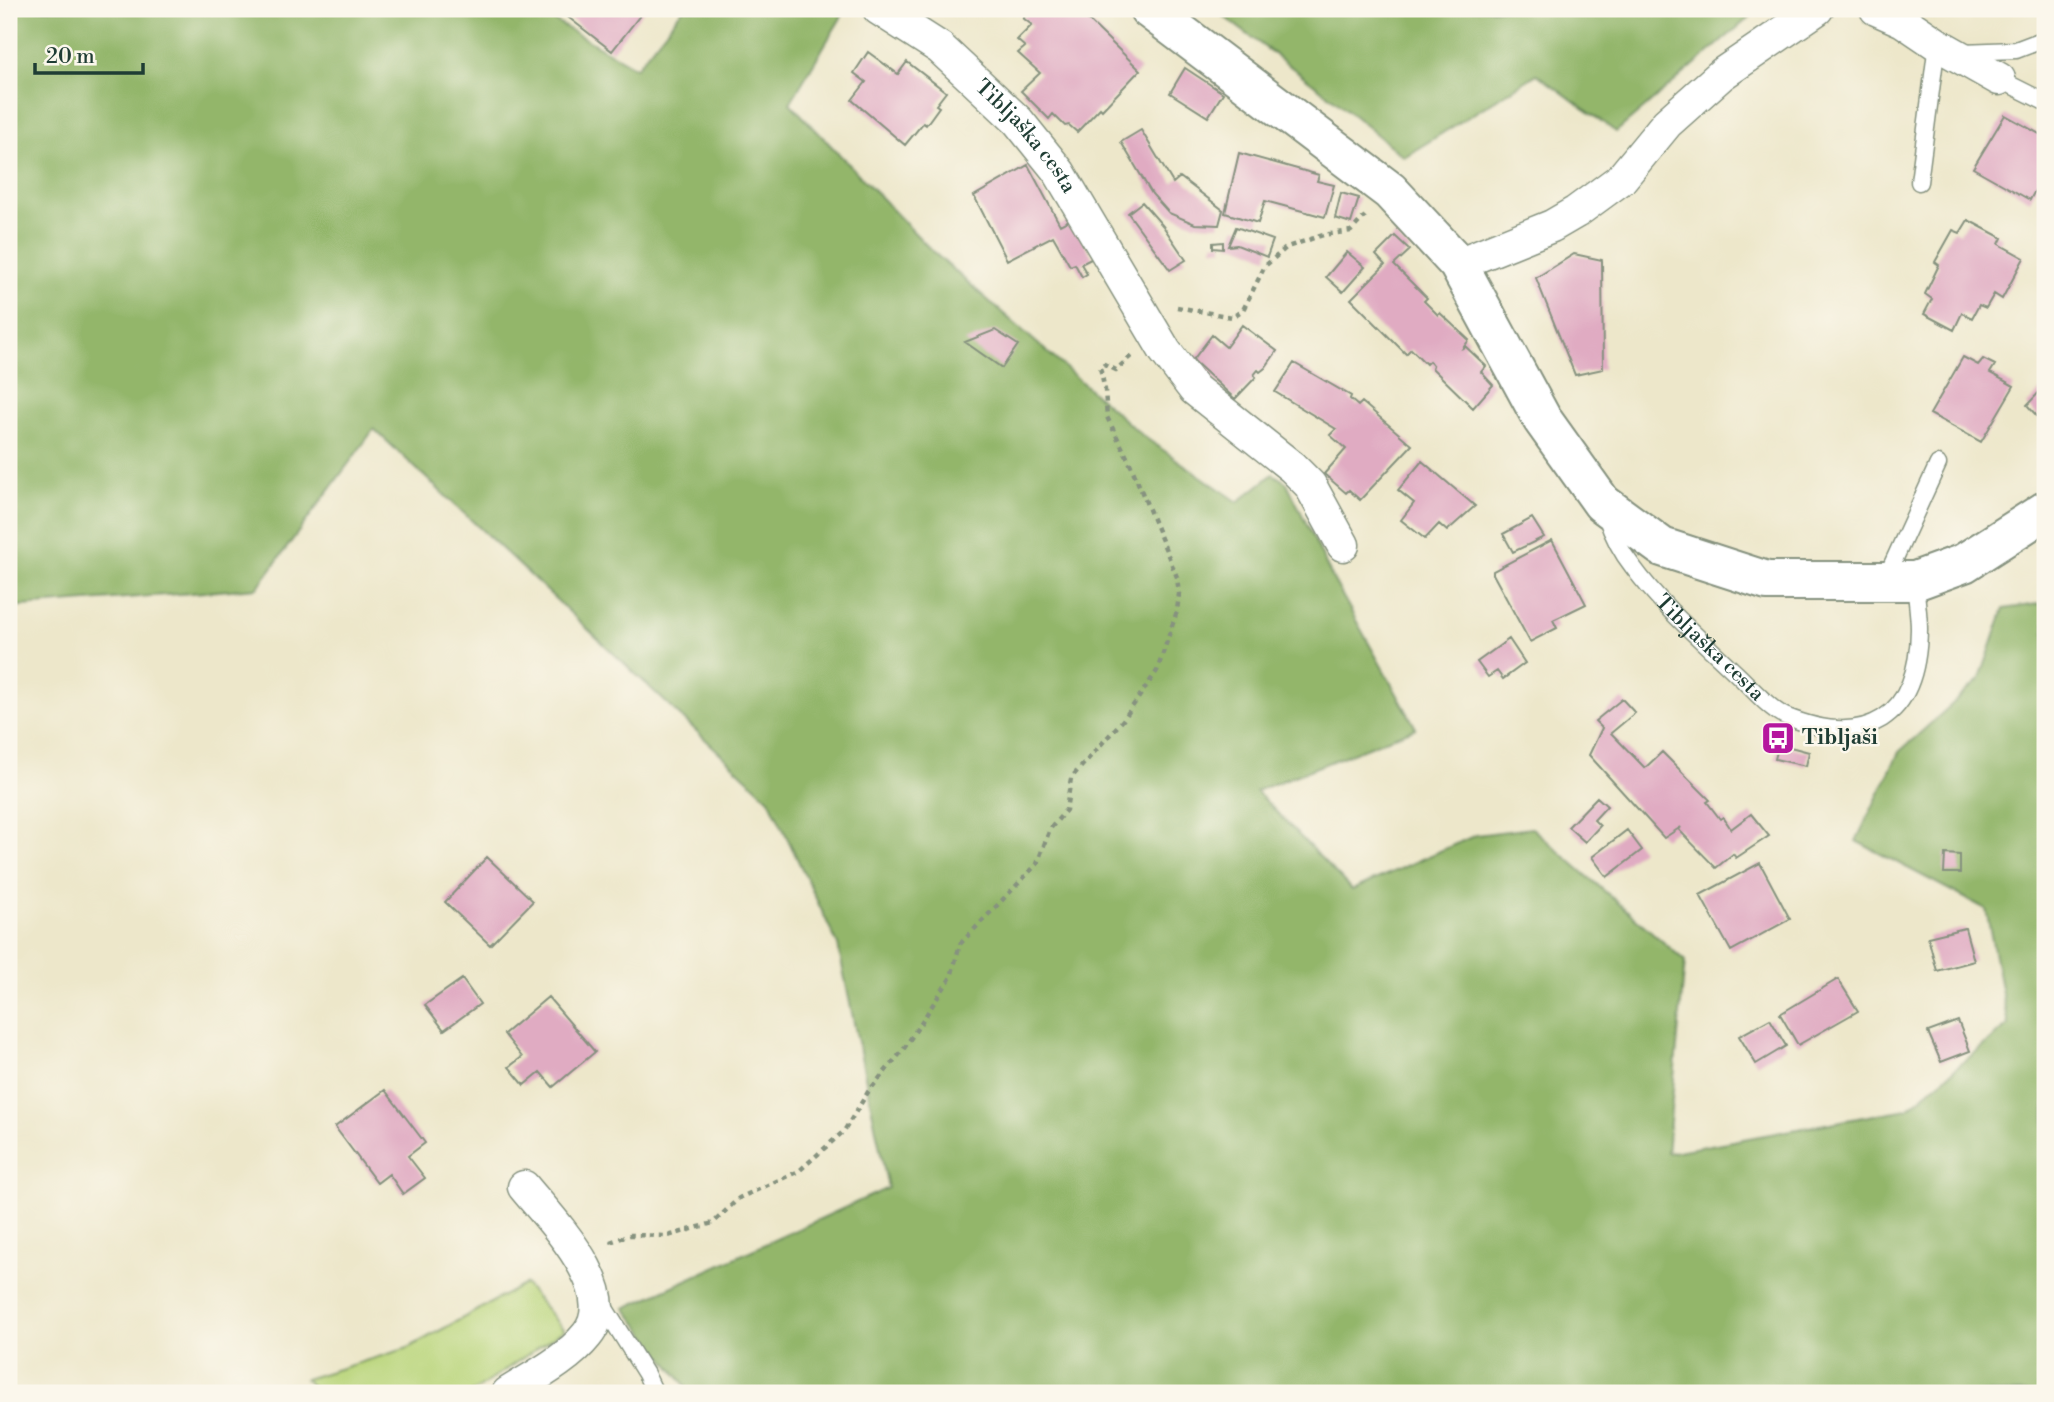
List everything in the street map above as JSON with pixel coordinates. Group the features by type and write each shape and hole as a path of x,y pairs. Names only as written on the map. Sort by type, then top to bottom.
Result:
{"street":[{"name":"Tibljaška cesta","path":"879,9 940,48 1018,121 1059,172 1157,338 1194,389 1292,467 1310,485 1343,545"},
{"name":"Tibljaška cesta","path":"1149,9 1390,191 1458,264 1542,419 1602,503 1662,547 1767,581 1899,582 1964,563 2045,512"},
{"path":"1458,264 1552,226 1576,212 1620,179 1667,122 1722,74 1817,9"},
{"path":"1876,9 1903,21 1999,79"},
{"path":"508,1393 559,1360 588,1335 598,1314 596,1294 577,1253 524,1187"}],"lane":[{"path":"1919,182 1944,48 2016,50 2045,39"},
{"path":"1999,79 2045,102"},
{"path":"1899,582 1938,464"},
{"name":"Tibljaška cesta","path":"1602,503 1612,534 1633,568 1682,621 1783,715 1833,729 1855,730 1876,723 1905,699 1916,664 1919,629 1899,582"},
{"path":"596,1294 655,1393"}],"path":[{"path":"1135,300 1232,317 1243,310 1265,266 1287,247 1323,235 1351,231 1390,191"},
{"path":"611,1241 630,1235 668,1236 713,1223 739,1198 799,1171 844,1131 868,1092 903,1050 951,977 960,944 1037,864 1050,829 1066,810 1071,778 1123,720 1157,671 1177,611 1177,577 1129,461 1107,417 1100,368 1104,364 1116,370 1129,356 1139,355 1157,338"}],"green space":[{"path":"9,9 534,9 636,68 683,9 845,11 790,103 932,251 1143,436 1238,502 1273,474 1287,483 1333,579 1416,728 1256,791 1352,890 1476,835 1532,828 1685,961 1667,1153 1907,1109 2008,1025 1986,909 1856,841 1899,752 1980,679 2004,609 2045,603 2045,1393 691,1393 625,1308 888,1188 838,945 769,799 374,429 257,588 9,607"},
{"path":"1214,9 1737,9 1750,17 1616,132 1537,74 1404,157 1335,100"},
{"path":"525,1284 564,1330 471,1393 317,1393 305,1379 408,1348"}],"building":[{"path":"645,9 612,51 560,11"},
{"path":"1031,9 1077,9 1140,70 1077,132 1069,125 1065,126 1053,114 1049,119 1021,91 1040,73 1018,53 1025,47 1017,40 1032,25 1023,18"},
{"path":"868,52 898,74 907,62 946,92 926,125 923,123 905,145 852,100 866,82 854,73"},
{"path":"1185,68 1223,93 1208,117 1170,93"},
{"path":"2005,115 2045,137 2045,172 2030,200 1973,168"},
{"path":"1141,130 1173,183 1180,177 1223,210 1219,225 1195,224 1169,213 1152,194 1121,142"},
{"path":"1239,153 1319,175 1317,181 1334,185 1325,217 1265,201 1258,223 1225,213"},
{"path":"1028,165 1060,225 1071,219 1093,258 1081,264 1087,274 1082,277 1075,264 1070,266 1053,236 1007,260 974,196"},
{"path":"1341,193 1359,198 1351,223 1335,218"},
{"path":"1142,202 1163,226 1186,260 1170,270 1128,213"},
{"path":"1968,220 2002,238 1999,244 2024,258 2002,299 1994,294 1986,308 1979,305 1972,318 1962,313 1954,330 1924,314 1932,299 1925,294 1939,265 1935,262 1953,230 1960,233"},
{"path":"1236,227 1273,240 1267,257 1237,245 1228,246"},
{"path":"1395,236 1410,250 1394,265 1427,298 1424,301 1438,315 1440,313 1469,340 1463,348 1466,347 1486,366 1481,372 1493,385 1473,408 1432,368 1429,361 1426,364 1411,349 1406,354 1351,299 1385,265 1376,255"},
{"path":"1223,242 1223,249 1213,248 1213,243"},
{"path":"1347,252 1365,267 1343,292 1326,277"},
{"path":"1574,254 1602,260 1603,369 1575,375 1536,278"},
{"path":"1242,325 1277,351 1265,368 1260,372 1258,370 1254,375 1256,377 1235,399 1193,360 1212,335 1226,347"},
{"path":"995,330 1018,345 1002,368 965,342"},
{"path":"1963,357 1978,365 1983,359 1995,365 1990,373 2014,386 1981,442 1930,414"},
{"path":"1294,363 1351,396 1350,399 1358,406 1362,402 1412,445 1360,500 1349,490 1346,493 1324,474 1346,449 1330,435 1336,429 1275,392"},
{"path":"2045,386 2045,425 2027,405"},
{"path":"1422,461 1475,506 1447,531 1439,524 1425,539 1401,520 1414,503 1398,490"},
{"path":"1532,518 1544,537 1513,552 1503,534"},
{"path":"1552,540 1586,604 1553,620 1557,628 1530,642 1493,571"},
{"path":"1509,639 1525,663 1503,679 1497,671 1488,677 1477,662"},
{"path":"1622,699 1635,713 1611,733 1645,768 1662,752 1710,800 1707,802 1731,829 1751,814 1769,836 1736,858 1733,854 1716,868 1679,830 1681,827 1664,838 1589,755 1602,728 1595,721"},
{"path":"1779,744 1809,752 1806,766 1775,759"},
{"path":"1597,797 1607,806 1594,820 1600,826 1585,842 1568,827"},
{"path":"1627,830 1642,850 1607,877 1592,857"},
{"path":"1945,854 1960,855 1960,873 1944,873"},
{"path":"487,857 533,901 490,945 445,902"},
{"path":"1760,863 1790,919 1731,951 1700,895"},
{"path":"1965,928 1974,961 1937,971 1928,937"},
{"path":"462,979 480,1004 444,1030 425,1005"},
{"path":"1838,979 1858,1011 1798,1045 1780,1014"},
{"path":"548,997 595,1052 553,1087 540,1072 524,1085 509,1067 522,1057 504,1034"},
{"path":"1770,1019 1786,1046 1756,1064 1739,1036"},
{"path":"1958,1021 1970,1051 1941,1062 1928,1032"},
{"path":"385,1090 425,1143 408,1156 425,1178 403,1194 389,1174 377,1183 335,1127"}],"place":[{"name":"Tibljaši","path":"1778,738"}]}
